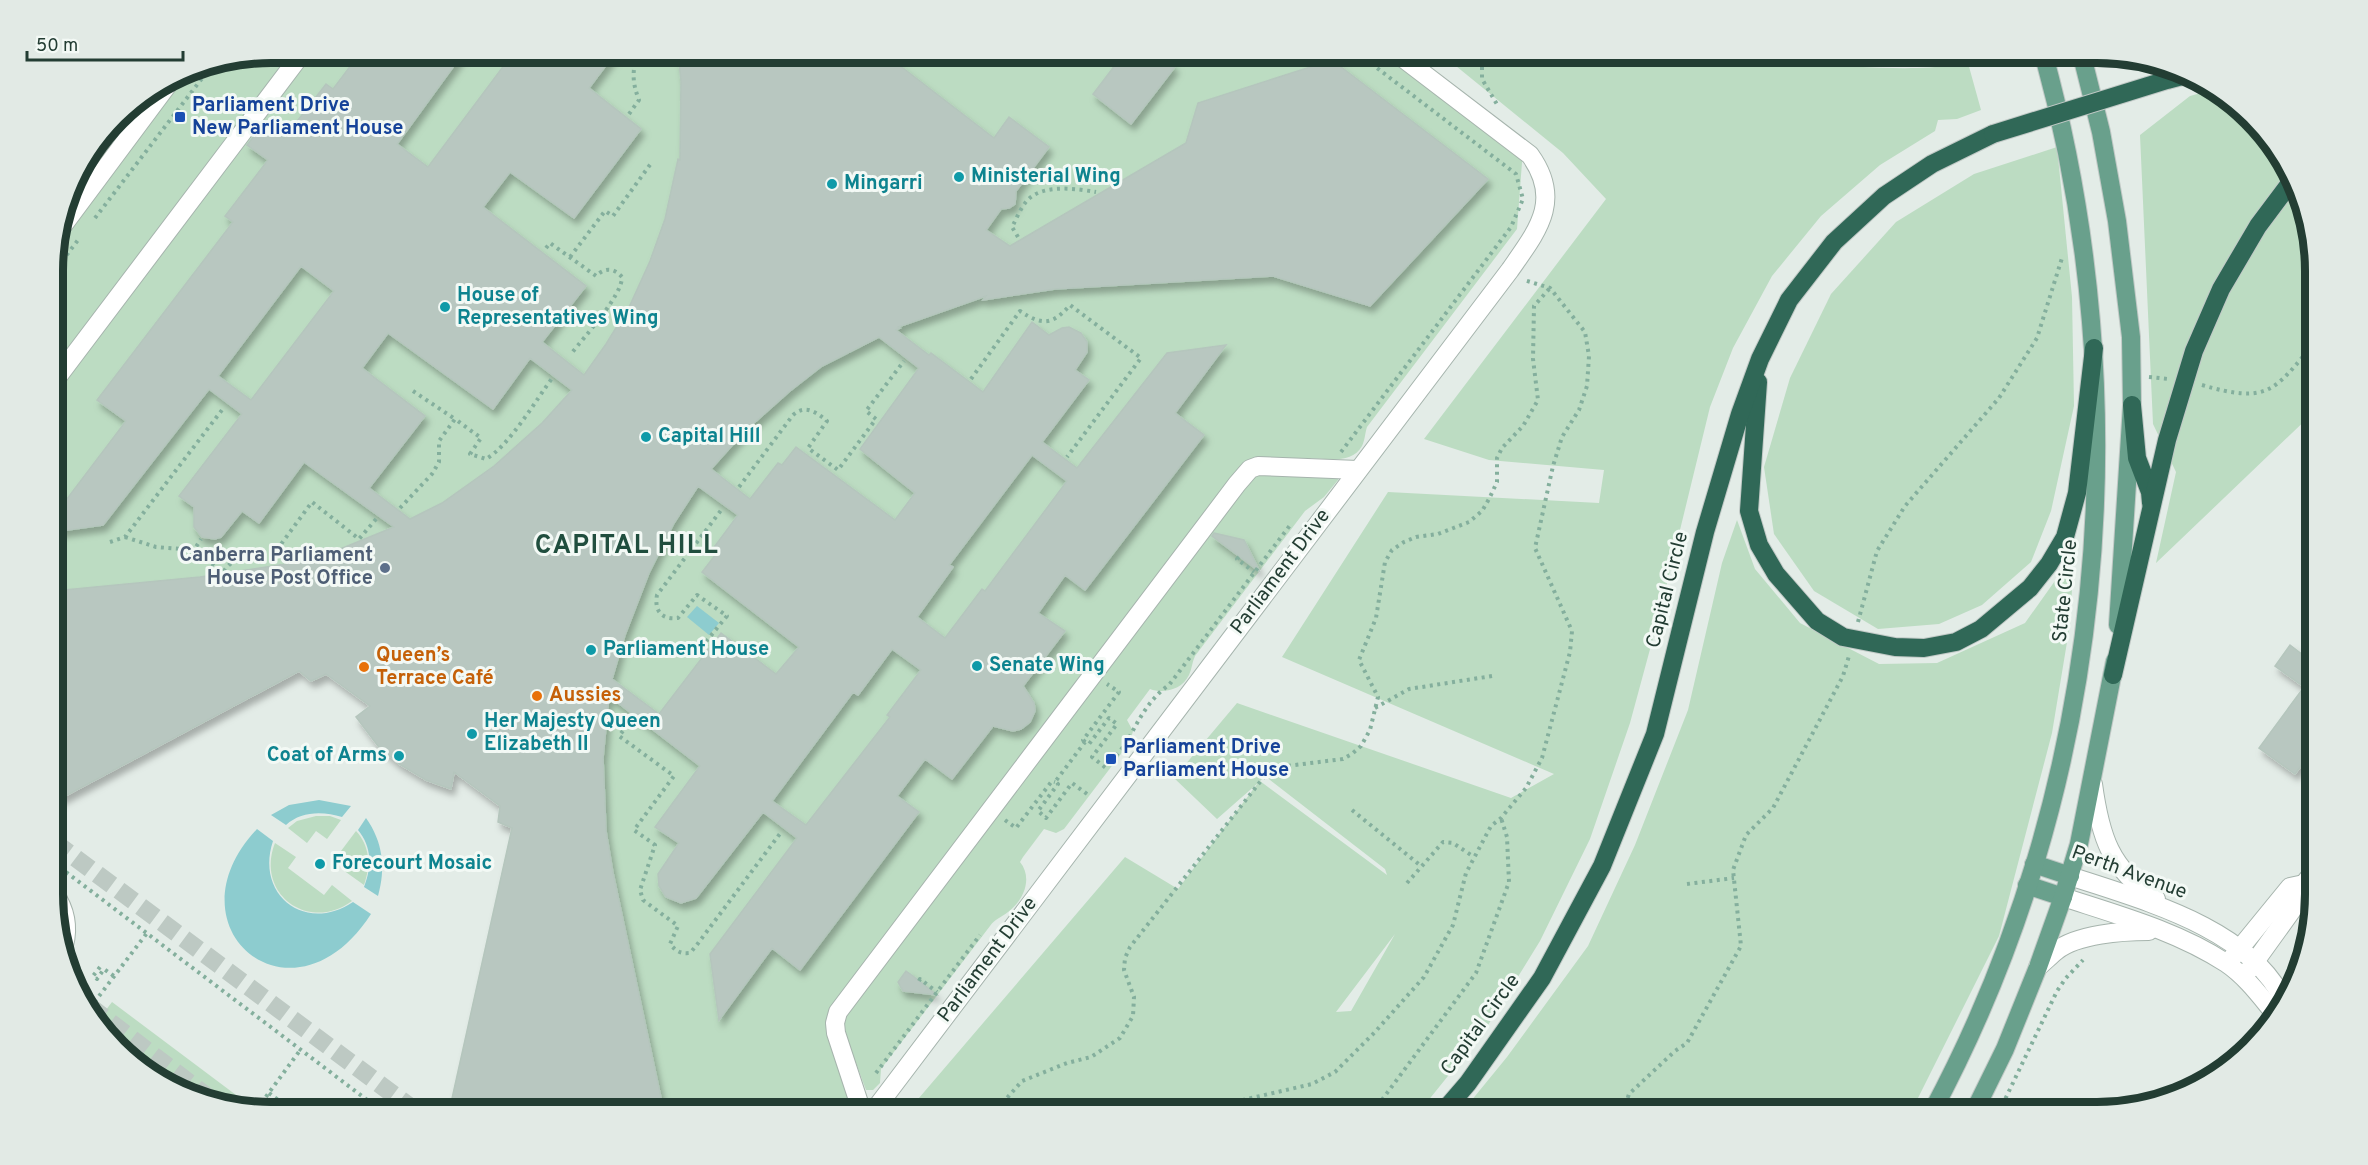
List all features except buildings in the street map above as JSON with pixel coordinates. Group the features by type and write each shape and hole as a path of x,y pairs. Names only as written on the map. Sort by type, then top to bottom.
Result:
{"highway":[{"name":"Capital Circle","path":"1451,1102 1474,1075 1542,978 1602,866 1655,734 1705,532 1729,450 1760,359 1789,300 1834,242 1884,196 1932,164 1993,134 2174,78"},
{"path":"2113,675 2166,440 2194,351 2221,289 2258,226 2287,187"},
{"path":"1760,359 1749,511 1759,545 1776,574 1817,621 1844,637 1854,640 1895,647 1924,648 1956,642 1980,629 2006,609 2030,588 2049,564 2065,537 2077,493 2094,348"},
{"path":"2132,405 2137,458 2150,492 2151,507"}],"main road":[{"name":"State Circle","path":"1937,1102 1984,1004 2007,946 2034,864 2070,723 2087,615 2094,549 2097,456 2094,348 2087,266 2074,183 2046,63"},
{"path":"1979,1102 2005,1049 2038,967 2070,876 2092,782 2113,675 2121,597 2132,405 2131,337 2117,221 2101,132 2084,63"},
{"name":"Perth Avenue","path":"2034,864 2070,876"},
{"path":"2028,885 2063,897"}],"street":[{"path":"63,370 295,63"},
{"name":"Parliament Drive","path":"881,1102 1510,270 1539,228 1545,203 1543,178 1530,155 1409,63"},
{"path":"71,215 160,95"},
{"path":"859,1102 836,1029 838,1012 1238,484 1250,469 1258,466 1359,470"},
{"path":"2092,782 2101,832 2117,863 2140,888 2176,911"},
{"path":"2227,964 2290,887 2305,873"},
{"name":"Perth Avenue","path":"2070,876 2176,911 2240,949 2255,962 2279,994"},
{"path":"2242,977 2300,899 2305,879"},
{"path":"2063,897 2168,933 2227,964 2242,977 2270,1009"},
{"path":"2038,967 2057,950 2075,941 2123,932 2168,933"}],"path":[{"path":"629,114 639,100 632,83 635,63"},
{"path":"1337,454 1343,450 1492,257 1511,227 1523,199 1516,174 1370,63"},
{"path":"1482,63 1482,79 1499,107"},
{"path":"89,226 206,73"},
{"path":"570,257 605,210 613,216 651,162"},
{"path":"1018,237 1012,227 1023,206 1034,194 1072,188 1096,192"},
{"path":"63,260 82,235"},
{"path":"546,248 549,243 596,276 608,269 617,271 622,277 622,285 572,354"},
{"path":"1626,1102 1629,1094 1675,1051 1688,1043 1741,946 1732,870 1746,835 1773,808 1843,676 1877,551 1905,506 1999,398 2037,338 2062,261 2062,249"},
{"path":"1234,1102 1312,1084 1335,1072 1375,1032 1424,977 1453,925 1466,873 1474,857 1491,826 1501,818 1526,788 1542,758 1570,652 1572,630 1535,548 1553,466 1563,437 1579,410 1587,386 1589,356 1585,332 1550,288 1520,277"},
{"path":"1002,1102 1022,1081 1067,1063 1091,1057 1120,1038 1133,1016 1134,997 1124,970 1125,958 1130,947 1271,768 1343,759 1361,746 1370,730 1377,698 1359,660 1376,618 1385,562 1392,550 1404,542 1416,537 1455,529 1469,522 1482,511 1497,482 1497,458 1502,448 1523,426 1538,400 1533,359 1534,306 1550,288"},
{"path":"970,380 1020,311 1038,321 1048,322 1056,320 1070,305 1141,358 1067,457"},
{"path":"2199,385 2235,394 2264,391 2289,376 2305,355"},
{"path":"739,487 793,415 805,409 812,410 827,421 808,448 838,470 876,419 866,411 904,361"},
{"path":"413,391 481,438 470,454 486,459 495,454 507,440 553,377"},
{"path":"110,542 125,537 222,410"},
{"path":"400,508 432,474 440,462 439,441 455,419"},
{"path":"125,537 156,546 194,550 223,572 230,562 247,553 276,551 312,502 359,539 376,519"},
{"path":"707,647 704,644 727,616 697,595 678,618 665,617 658,612 656,604 657,596 722,509"},
{"path":"1100,777 1159,692 1169,685 1294,519"},
{"path":"194,550 201,539"},
{"path":"1239,557 1237,559 1254,572"},
{"path":"1375,709 1410,689 1492,676"},
{"path":"999,816 1016,828 1085,742 1083,740 1119,692 1101,680"},
{"path":"1085,742 1089,744 1109,718 1117,724 1092,757 1106,768"},
{"path":"632,719 619,736 674,776 634,830 655,845 640,890 643,900 678,926 670,944 675,950 682,954 690,953 782,831"},
{"path":"1055,782 1058,784 1038,812 1046,818 1072,783 1087,794"},
{"path":"1081,801 1094,785"},
{"path":"1352,810 1421,866"},
{"path":"1380,1102 1476,973 1509,882 1507,837 1501,818"},
{"path":"1407,883 1443,842 1453,843 1474,857"},
{"path":"63,870 370,1102"},
{"path":"1687,884 1734,878"},
{"path":"94,1003 147,933"},
{"path":"2004,1102 2057,991 2066,978 2086,958"},
{"path":"100,967 93,976 97,979 104,969 114,976"},
{"path":"919,981 920,979 936,992"},
{"path":"263,1101 301,1049"},
{"path":"269,1093 277,1099 275,1102"}],"green space":[{"path":"271,63 1403,63 1523,149 1517,229 1367,427 1363,444 1358,452 1339,459 1311,458 1299,475 1338,478 1338,480 1324,497 1305,511 1195,656 1186,680 1172,690 1150,689 1127,720 1133,731 1130,742 1064,829 1056,833 1044,829 1023,857 1020,862 1024,868 1026,882 1022,895 1014,907 990,926 881,1069 880,1083 873,1090 866,1090 856,1063 843,1080 850,1102 461,1102 519,796 331,654 63,785 63,257 70,218 160,95 191,79 217,70"},
{"path":"1452,63 1786,63 1787,66 1917,68 1968,63 1981,110 1957,119 1938,120 1935,131 1880,165 1821,216 1772,276 1733,348 1710,407 1659,616 1630,723 1590,839 1540,941 1485,1030 1427,1102 916,1102 1125,857 1178,889 1258,783 1217,819 1174,778 1237,703 1511,798 1554,774 1282,657 1388,492 1599,503 1604,470 1489,460 1424,439 1606,199 1563,153","holes":["1265,776 1385,869 1387,875 1260,781","1395,934 1351,1011 1336,1012"]},
{"path":"2203,92 2234,115 2270,155 2289,191 2298,217 2305,271 2305,421 2156,563 2176,472 2153,424 2140,135 2190,96"},
{"path":"2057,147 2072,297 2074,406 2051,511 2031,562 1982,605 1939,624 1878,629 1814,591 1774,534 1764,467 1790,378 1831,294 1896,222 1974,174"},
{"path":"1737,520 1755,569 1800,623 1879,664 1937,663 2025,623 2074,554 2070,624 2052,733 1999,936 1916,1102 1470,1102 1507,1057 1588,946 1635,845 1688,710 1722,563"},
{"path":"316,816 330,816 341,820 327,839 316,831 307,843 288,828 297,821"},
{"path":"356,831 364,843 368,856 368,871 364,885 343,870 352,859 341,851"},
{"path":"275,843 296,857 288,868 324,895 332,885 352,901 336,910 319,913 303,910 290,903 279,892 273,878 271,861"},
{"path":"112,1002 242,1100 204,1091 179,1081 155,1067 134,1050 102,1015"}],"water":[{"path":"697,606 719,623 709,635 687,617"},
{"path":"319,800 351,806 342,817 312,813 298,817 286,825 271,815 289,805"},
{"path":"366,818 376,836 381,856 382,875 378,896 364,887 369,857 366,843 358,830"},
{"path":"257,829 273,841 269,860 271,878 278,892 288,904 302,911 318,914 335,911 353,902 371,914 340,949 307,966 276,966 250,954 232,931 225,901 232,866"}],"tunnel":[{"path":"63,849 404,1102"},
{"path":"103,1017 195,1088"}],"place":[{"name":"Parliament Drive New Parliament House","path":"180,117"},
{"name":"Ministerial Wing","path":"959,177"},
{"name":"Mingarri","path":"832,184"},
{"name":"House of Representatives Wing","path":"445,307"},
{"name":"Capital Hill","path":"646,437"},
{"name":"Canberra Parliament House Post Office","path":"385,568"},
{"name":"Parliament House","path":"591,650"},
{"name":"Senate Wing","path":"977,666"},
{"name":"Queen’s Terrace Café","path":"364,667"},
{"name":"Aussies","path":"537,696"},
{"name":"Her Majesty Queen Elizabeth II","path":"472,734"},
{"name":"Coat of Arms","path":"399,756"},
{"name":"Parliament Drive Parliament House","path":"1111,759"},
{"name":"Forecourt Mosaic","path":"320,864"}],"district":[{"name":"CAPITAL HILL","path":"627,546"}]}
